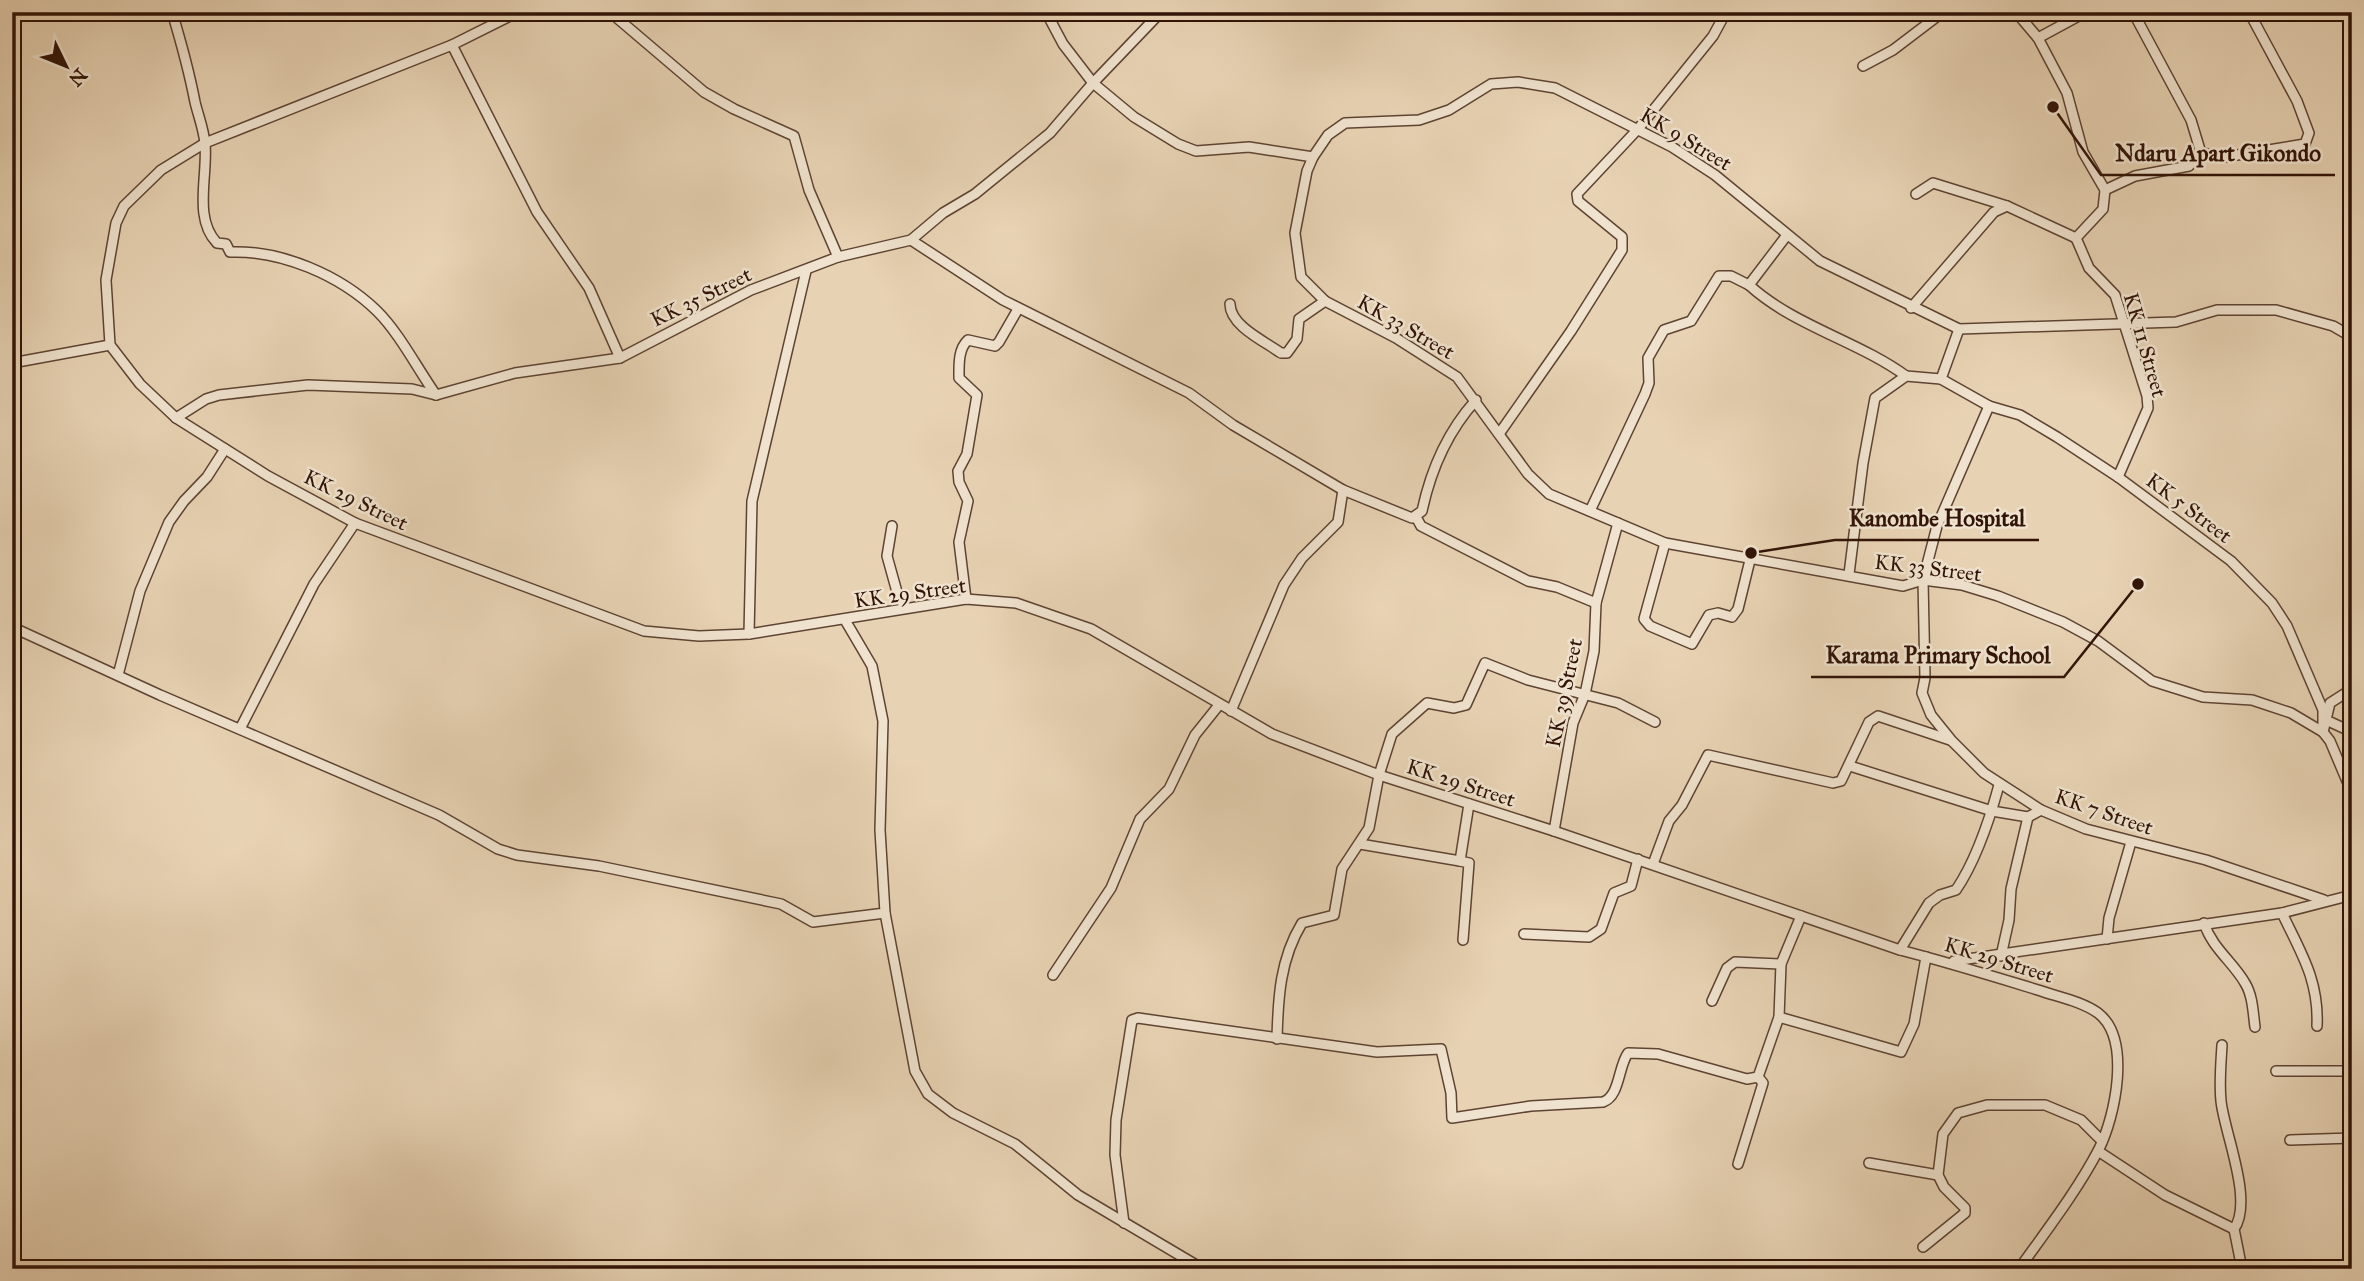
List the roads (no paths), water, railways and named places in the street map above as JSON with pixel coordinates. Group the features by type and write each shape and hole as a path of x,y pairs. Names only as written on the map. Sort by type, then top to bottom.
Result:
{"street":[{"path":"172,12 189,66 205,143 204,200 206,228 210,236 218,243 226,244 230,252 250,251 326,274 376,311 436,395"},
{"path":"12,363 110,345 106,280 116,223 124,206 161,170 205,143 452,45 517,12"},
{"path":"610,12 704,92 794,136 809,190 838,257"},
{"path":"1046,12 1063,44 1093,83 1134,117 1196,151 1249,147 1313,157"},
{"name":"KK 35 Street","path":"176,418 206,399 219,396 308,385 412,389 436,395 515,373 620,358 751,290 838,257 911,240 943,213 975,194 1051,133 1093,83 1161,12"},
{"path":"1499,434 1571,331 1622,250 1622,237 1576,198 1639,129 1713,36 1726,12"},
{"path":"1863,66 1893,50 1943,12"},
{"path":"1916,194 1933,183 2007,206 2076,238 2103,209 2105,190 2084,152 2067,93 2038,38 2015,12"},
{"path":"2038,38 2086,12"},
{"path":"2133,12 2191,120 2201,153"},
{"path":"2201,153 2225,157 2301,146 2309,136 2297,101 2249,12"},
{"path":"452,45 537,212 589,288 620,358"},
{"name":"KK 9 Street","path":"1313,157 1328,135 1345,123 1419,120 1449,110 1490,84 1518,82 1555,88 1639,129 1716,174 1820,261 1911,308 1959,329 2176,322 2217,310 2276,310 2333,326 2352,337"},
{"path":"2105,190 2135,176 2189,166 2201,153"},
{"name":"KK 33 Street","path":"1313,157 1307,171 1294,233 1301,277 1325,301 1424,355 1457,377 1528,474 1549,494 1665,543 1751,556 1903,586 1923,580 1962,585 2063,622 2098,641 2152,681 2203,697 2252,700 2291,713 2323,732"},
{"path":"1911,308 1994,212 2007,206"},
{"path":"1749,285 1787,235"},
{"name":"KK 11 Street","path":"2076,238 2089,268 2115,295 2147,396 2148,408 2118,477"},
{"path":"911,240 1018,309 1189,393 1233,425 1343,490 1416,517 1429,531 1528,581 1557,587 1596,603"},
{"path":"749,634 752,501 806,271"},
{"path":"1590,511 1645,394 1649,383 1648,358 1664,330 1691,321 1719,276 1731,276 1749,285 1823,333 1888,363 1906,376 1941,379 1959,329"},
{"path":"1230,304 1233,317 1242,325 1281,353 1287,353 1297,339 1299,319 1325,301"},
{"path":"966,599 959,542 968,501 959,482 958,471 967,454 977,395 958,378 962,345 968,340 995,346 1018,309"},
{"name":"KK 29 Street","path":"110,345 141,384 176,418 355,523 644,631 699,636 749,634 966,599 1016,603 1091,629 1272,734 1379,775 1653,864 1900,950 1948,962 2077,1003 2101,1016 2113,1031 2118,1066 2114,1100 2098,1151 2019,1269"},
{"path":"1849,574 1863,463 1875,398 1906,376"},
{"name":"KK 5 Street","path":"1941,379 1989,406 2020,415 2118,477 2231,561 2272,603 2287,626 2323,710 2323,732 2330,741 2351,790"},
{"path":"1416,517 1422,511 1428,481 1449,436 1457,421 1476,400"},
{"name":"KK 7 Street","path":"1989,406 1937,526 1923,580 1925,678 1922,693 1931,715 1952,741 1999,785 2041,810 2131,842 2206,860 2324,900"},
{"path":"118,675 140,591 169,522 207,477 225,449"},
{"path":"1231,711 1284,585 1302,558 1338,522 1343,490"},
{"path":"240,729 314,584 355,523"},
{"name":"KK 39 Street","path":"1554,831 1573,723 1585,694 1594,651 1596,603 1618,523"},
{"path":"892,526 887,556 905,608"},
{"path":"1665,543 1644,619 1659,631 1692,644 1709,615 1718,613 1732,617 1738,609 1751,556"},
{"path":"845,620 872,666 883,721 880,830 885,913 915,1070 928,1094 953,1113 1015,1144 1078,1195 1203,1269"},
{"path":"12,627 439,815 498,849 517,855 599,866 781,904 813,922 885,913"},
{"path":"1277,1039 1280,978 1298,930 1302,923 1334,915 1342,869 1348,856 1360,844 1375,809 1379,775 1392,734 1397,727 1427,703 1454,708 1466,705 1478,671 1485,663 1528,680 1618,703 1654,722"},
{"path":"2323,732 2330,703 2352,689"},
{"path":"1053,975 1111,888 1140,819 1169,789 1195,735 1219,705"},
{"path":"1653,864 1669,821 1682,805 1708,755 1833,783 1841,781 1869,722 1878,716 1952,741"},
{"path":"2326,720 2352,732"},
{"path":"1850,766 1992,811 2028,817 2041,810"},
{"path":"1900,950 1928,902 1956,890 1965,877 1992,811 1999,785"},
{"path":"1460,861 1469,804"},
{"path":"2001,956 2009,920 2011,889 2028,817"},
{"path":"2107,939 2109,918 2131,842"},
{"path":"1360,844 1469,863 1463,940"},
{"path":"1524,934 1589,937 1597,933 1614,894 1631,886 1637,859"},
{"name":"KK 7 Street","path":"1948,962 2282,913 2324,900 2352,895"},
{"path":"2282,913 2310,972 2318,1000 2316,1026"},
{"path":"1758,1077 1779,1017 1781,964 1801,916"},
{"path":"2204,923 2210,939 2245,982 2255,1027"},
{"path":"1779,1017 1901,1052 1914,1024 1926,957"},
{"path":"1712,1001 1731,964 1781,964"},
{"path":"1124,1223 1115,1155 1116,1119 1132,1020 1138,1018 1377,1052 1441,1049 1451,1093 1452,1118 1609,1100 1628,1053 1658,1054 1747,1079 1758,1077"},
{"path":"2222,1045 2221,1100 2239,1178 2239,1222 2234,1229 2242,1269"},
{"path":"2276,1071 2352,1071"},
{"path":"1738,1164 1763,1083 1758,1077"},
{"path":"1923,1247 1965,1213 1965,1208 1944,1187 1938,1175 1943,1134 1958,1113 1987,1105 2010,1103 2054,1107 2081,1120 2102,1141"},
{"path":"2290,1140 2352,1138"},
{"path":"2098,1151 2165,1195 2234,1229"},
{"path":"1869,1163 1938,1175"}],"place":[{"name":"Ndaru Apart Gikondo","path":"2053,107"},
{"name":"Kanombe Hospital","path":"1751,553"},
{"name":"Karama Primary School","path":"2138,584"}]}
